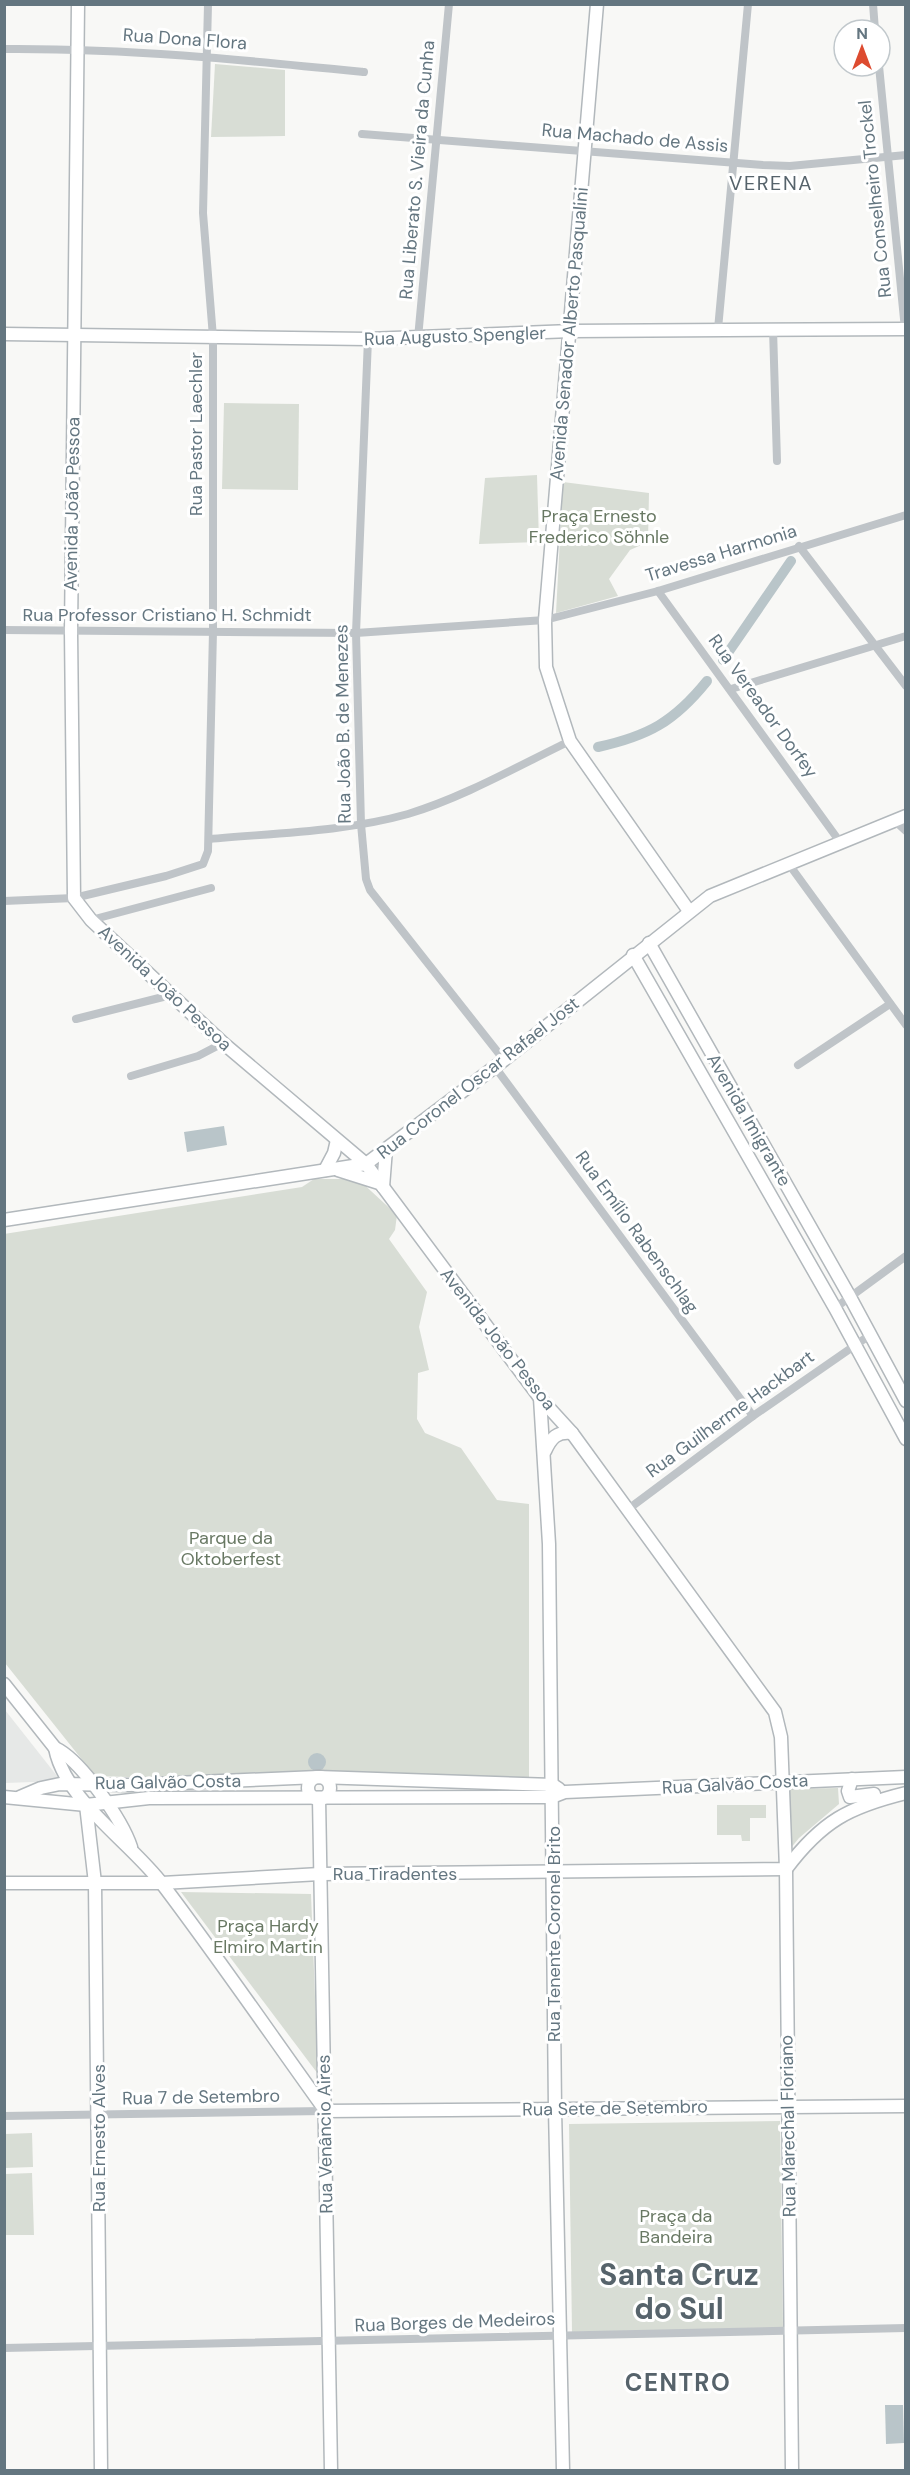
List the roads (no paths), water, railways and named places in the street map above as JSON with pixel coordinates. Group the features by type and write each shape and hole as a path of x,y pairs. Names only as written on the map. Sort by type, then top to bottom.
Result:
{"street":[{"name":"Avenida João Pessoa","path":"78,4 71,631 71,878 74,898 91,920 223,1043 366,1164 540,1398 572,1432 771,1705 780,1727 781,1782"},
{"name":"Rua Pastor Laechler","path":"74,898 166,876 203,864 209,839 213,631 213,337 203,213 208,4"},
{"name":"Rua Liberato S. Vieira da Cunha","path":"418,338 449,4"},
{"name":"Avenida Senador Alberto Pasqualini","path":"597,4 545,620 546,667 570,741 689,911"},
{"path":"718,329 748,4"},
{"name":"Rua Dona Flora","path":"4,49 77,49 207,56 364,72"},
{"name":"Rua Conselheiro Trockel","path":"880,78 905,329"},
{"name":"Rua Machado de Assis","path":"362,134 790,166 906,155"},
{"name":"Rua Augusto Spengler","path":"4,334 368,339 718,329 905,329"},
{"path":"773,329 777,461"},
{"name":"Rua João B. de Menezes","path":"368,339 356,633 361,824 366,879 370,890 499,1064"},
{"name":"Travessa Harmonia","path":"545,620 658,591 906,515"},
{"path":"799,546 906,687"},
{"name":"Rua Vereador Dorfey","path":"658,591 840,842"},
{"name":"Rua Professor Cristiano H. Schmidt","path":"4,630 356,633 545,620"},
{"path":"730,688 906,636"},
{"path":"209,839 361,824 409,813 570,741"},
{"path":"900,818 906,831"},
{"name":"Rua Coronel Oscar Rafael Jost","path":"4,1220 366,1164 499,1064 633,955 710,896 900,818"},
{"path":"788,863 906,1025"},
{"path":"91,920 210,888"},
{"path":"4,901 74,898"},
{"name":"Avenida Imigrante","path":"649,943 850,1297 906,1401"},
{"name":"Avenida Imigrante","path":"633,955 835,1308 906,1439"},
{"path":"76,1019 171,995"},
{"path":"662,1006 678,996"},
{"path":"798,1065 890,1004"},
{"path":"131,1076 198,1056 223,1043"},
{"name":"Rua Emílio Rabenschlag","path":"499,1064 753,1416"},
{"path":"337,1140 328,1169 382,1185 386,1149"},
{"path":"835,1308 906,1256"},
{"path":"854,1345 870,1335"},
{"name":"Rua Guilherme Hackbart","path":"627,1510 753,1416 854,1345"},
{"name":"Rua Tenente Coronel Brito","path":"540,1398 545,1451 553,1791 555,2109 563,2470"},
{"path":"545,1451 553,1436 572,1432"},
{"path":"4,1684 55,1748 58,1761 86,1805 131,1847 162,1883 325,2110"},
{"path":"55,1748 67,1753 93,1783 125,1830 131,1847"},
{"path":"318,1777 327,1779 331,1787 326,1796 319,1798"},
{"name":"Rua Galvão Costa","path":"20,1797 41,1788 72,1784 129,1785 318,1777 565,1792 906,1777"},
{"path":"848,1780 848,1791 853,1798 906,1787"},
{"path":"845,1812 841,1794 848,1780"},
{"name":"Rua Marechal Floriano","path":"781,1782 786,1869 792,2470"},
{"name":"Rua Galvão Costa","path":"4,1797 86,1805 148,1798 319,1798 553,1791"},
{"path":"786,1869 805,1845 845,1812 906,1792"},
{"name":"Rua Venâncio Aires","path":"319,1798 331,2470"},
{"name":"Rua Ernesto Alves","path":"86,1805 95,1883 101,2470"},
{"name":"Rua Tiradentes","path":"4,1883 162,1883 320,1874 786,1869"},
{"name":"Rua Sete de Setembro","path":"325,2110 906,2106"},
{"name":"Rua 7 de Setembro","path":"4,2116 325,2110"},
{"name":"Rua Borges de Medeiros","path":"4,2348 906,2328"}],"waterway":[{"path":"723,660 791,561"},
{"path":"598,747 631,738 659,725 683,707 707,681"}],"district":[{"name":"VERENA","path":"771,183"},
{"name":"Santa Cruz do Sul","path":"679,2292"},
{"name":"CENTRO","path":"678,2383"}],"park label":[{"name":"Praça Ernesto Frederico Söhnle","path":"599,526"},
{"name":"Parque da Oktoberfest","path":"231,1548"},
{"name":"Praça Hardy Elmiro Martin","path":"268,1936"},
{"name":"Praça da Bandeira","path":"676,2226"}]}
